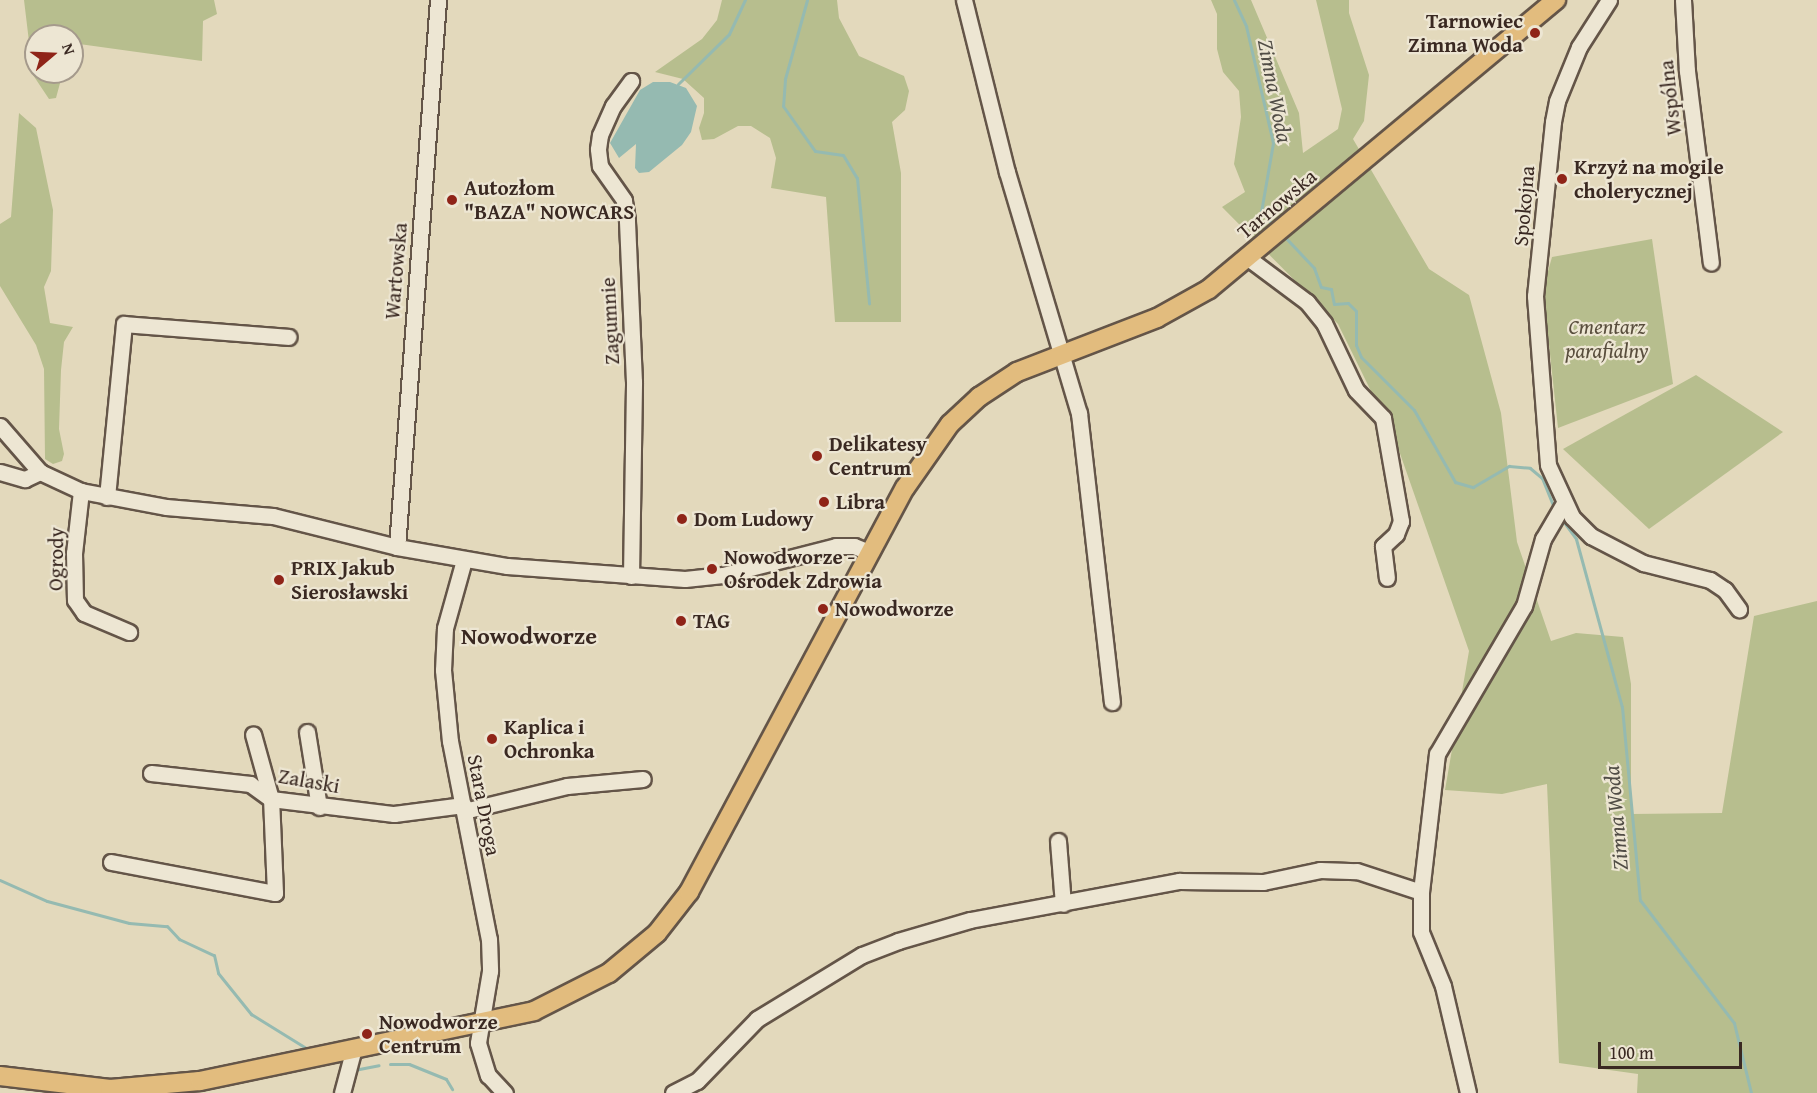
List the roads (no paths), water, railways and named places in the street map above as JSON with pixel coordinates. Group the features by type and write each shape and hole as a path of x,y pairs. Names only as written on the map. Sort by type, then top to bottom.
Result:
{"main road":[{"name":"Tarnowska","path":"0,1076 139,1089 231,1076 534,1011 568,997 609,973 657,933 701,871 869,552 935,442 961,413 993,387 1064,352 1176,309 1248,258 1556,0"}],"street":[{"name":"Wartowska","path":"397,547 438,0"},
{"path":"964,0 1007,172 1064,352 1079,412 1112,702"},
{"name":"Spokojna","path":"1609,0 1579,47 1557,101 1553,122 1535,296 1548,465 1564,503 1580,526 1604,545 1643,563 1710,580 1725,590 1739,609"},
{"name":"Wspólna","path":"1683,0 1688,71 1711,263"},
{"name":"Zagumnie","path":"632,81 613,106 600,135 598,149 600,166 624,200 627,220 634,382 632,576"},
{"path":"1248,258 1307,302 1324,323 1356,390 1383,418 1401,521 1396,534 1383,546 1387,578"},
{"path":"107,497 124,324 288,337"},
{"path":"0,426 40,472 81,490 166,507 273,516 397,547 465,560 685,579 723,574 845,545 869,552"},
{"path":"0,472 25,479 40,472"},
{"name":"Ogrody","path":"81,490 74,554 75,600 84,613 129,632"},
{"path":"1468,1093 1443,986 1421,932 1421,892 1437,754 1524,606 1543,539 1564,503"},
{"name":"Stara Droga","path":"465,560 442,650 450,741 489,939 490,971 478,1043 483,1063 498,1088 505,1093"},
{"path":"307,732 319,807"},
{"path":"111,862 275,893 271,799 253,734"},
{"name":"Zalaski","path":"151,772 250,784 271,799 319,807 394,814 464,808 567,786 644,779"},
{"path":"1058,842 1063,904"},
{"path":"673,1093 697,1081 757,1019 862,955 970,921 1194,879 1246,884 1320,870 1358,871 1421,892"},
{"path":"342,1093 354,1048"}],"water":[{"path":"653,82 670,82 686,88 697,106 691,132 682,145 649,172 639,173 635,168 636,144 619,158 610,143 640,90"}],"waterway":[{"path":"678,84 729,34 745,0"},
{"path":"807,0 785,79 783,106 815,151 843,155 857,178 869,303"},
{"name":"Zimna Woda","path":"1234,0 1246,26 1273,143 1261,212 1275,227"},
{"name":"Zimna Woda","path":"1284,236 1314,268 1321,287 1331,289 1334,304 1348,303 1356,311 1356,345 1361,357 1414,410 1455,482 1473,487 1509,466 1530,468 1542,478 1554,507"},
{"name":"Zimna Woda","path":"1561,518 1576,539 1622,707 1640,900 1734,1023 1751,1093"},
{"path":"0,880 47,901 129,923 167,926 179,939 214,955 218,973 251,1014 309,1050"},
{"path":"390,1064 409,1064 446,1079 452,1089"},
{"path":"354,1070 379,1065"}],"place":[{"name":"Tarnowiec Zimna Woda","path":"1535,33"},
{"name":"Krzyż na mogile cholerycznej","path":"1562,179"},
{"name":"Autozłom \"BAZA\" NOWCARS","path":"452,200"},
{"name":"Delikatesy Centrum","path":"817,456"},
{"name":"Libra","path":"824,502"},
{"name":"Dom Ludowy","path":"682,519"},
{"name":"Nowodworze - Ośrodek Zdrowia","path":"712,569"},
{"name":"PRIX Jakub Sierosławski","path":"279,580"},
{"name":"Nowodworze","path":"823,609"},
{"name":"TAG","path":"681,621"},
{"name":"Kaplica i Ochronka","path":"492,739"},
{"name":"Nowodworze Centrum","path":"367,1034"}],"district":[{"name":"Nowodworze","path":"529,636"}],"park label":[{"name":"Cmentarz parafialny","path":"1607,339"}]}
